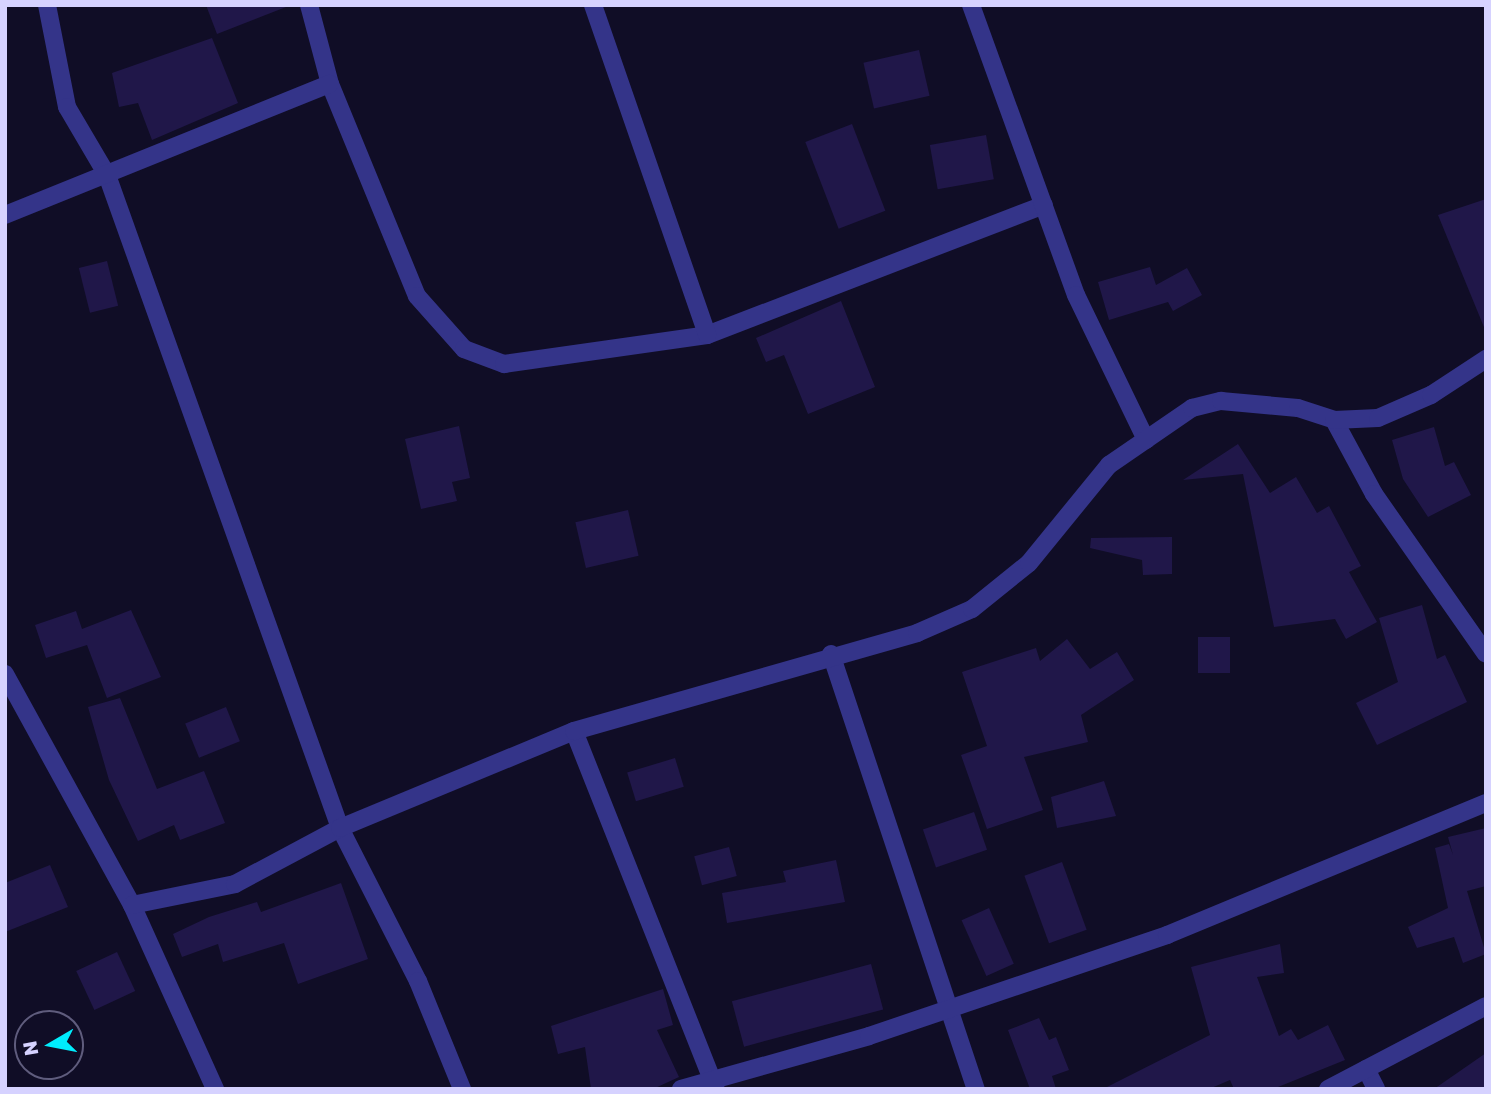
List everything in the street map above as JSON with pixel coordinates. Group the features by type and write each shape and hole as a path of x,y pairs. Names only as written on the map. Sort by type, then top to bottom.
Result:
{"street":[{"path":"47,5 67,107 107,175 340,828 418,981 462,1089"},
{"path":"309,5 330,84 417,296 464,349 503,364 707,335 1044,205"},
{"path":"593,5 707,335"},
{"path":"971,5 1076,295 1146,440"},
{"path":"5,215 330,84"},
{"path":"132,905 235,884 340,828 574,731 831,654 917,633 972,609 1029,563 1109,465 1192,408 1221,401 1298,408 1334,420 1378,418 1431,395 1486,359"},
{"path":"1334,420 1374,494 1486,654"},
{"path":"831,654 976,1089"},
{"path":"5,674 132,905 215,1089"},
{"path":"574,731 714,1084"},
{"path":"681,1089 714,1084 949,1009 1167,935 1486,803"},
{"path":"1328,1089 1486,1006"},
{"path":"1366,1069 1376,1089"}],"building":[{"path":"206,5 286,5 286,7 217,34"},
{"path":"212,38 238,103 152,140 138,103 119,107 112,73"},
{"path":"919,50 930,96 874,109 863,63"},
{"path":"852,124 885,211 839,229 805,142"},
{"path":"986,135 994,179 938,189 930,145"},
{"path":"1486,199 1486,332 1438,215"},
{"path":"107,261 118,306 90,313 79,268"},
{"path":"1150,267 1156,285 1187,268 1202,295 1173,311 1168,302 1109,320 1098,282"},
{"path":"841,301 875,387 808,414 784,355 766,362 756,338"},
{"path":"459,426 470,478 452,482 457,501 421,509 405,439"},
{"path":"1434,427 1445,466 1454,462 1471,495 1428,517 1403,479 1392,440"},
{"path":"1238,444 1270,493 1296,477 1317,513 1329,506 1361,566 1349,572 1377,622 1346,639 1335,619 1274,627 1243,474 1183,480"},
{"path":"628,510 639,556 586,568 575,522"},
{"path":"1172,537 1172,574 1143,575 1142,560 1090,548 1091,538"},
{"path":"1422,605 1437,659 1445,655 1467,702 1377,745 1356,703 1398,682 1379,618"},
{"path":"131,610 161,677 107,698 87,645 46,658 35,625 76,611 82,629"},
{"path":"1198,637 1230,637 1230,673 1198,673"},
{"path":"1067,639 1090,669 1117,652 1134,680 1081,715 1088,742 1024,757 1043,810 987,829 961,755 987,746 962,672 1036,648 1040,661"},
{"path":"120,698 157,789 204,771 225,823 180,840 174,825 138,841 109,780 88,707"},
{"path":"226,707 240,741 199,758 185,723"},
{"path":"675,758 684,787 636,801 627,773"},
{"path":"1104,781 1116,816 1057,828 1051,797"},
{"path":"974,812 987,850 936,867 923,830"},
{"path":"1486,828 1486,886 1467,891 1486,954 1463,963 1454,937 1417,948 1408,927 1448,908 1435,848 1449,844 1453,855 1448,837"},
{"path":"729,847 737,876 702,885 694,856"},
{"path":"836,860 845,902 727,923 722,893 786,882 783,871"},
{"path":"1062,862 1087,930 1049,943 1024,876"},
{"path":"50,865 68,907 5,932 5,883"},
{"path":"341,883 368,959 298,984 284,943 223,962 218,944 182,957 173,934 209,917 257,902 261,912"},
{"path":"989,908 1014,964 986,976 962,920"},
{"path":"1280,944 1284,973 1257,977 1279,1036 1291,1029 1298,1040 1328,1025 1345,1060 1273,1089 1234,1089 1230,1080 1209,1089 1103,1089 1210,1035 1191,967"},
{"path":"117,952 135,991 94,1010 76,971"},
{"path":"871,964 883,1009 744,1047 732,1001"},
{"path":"663,989 673,1025 657,1030 679,1077 653,1089 591,1089 585,1047 558,1054 551,1026"},
{"path":"1039,1018 1049,1040 1056,1037 1069,1070 1052,1076 1056,1089 1030,1089 1008,1030"},
{"path":"1486,1053 1486,1089 1434,1089"}]}
